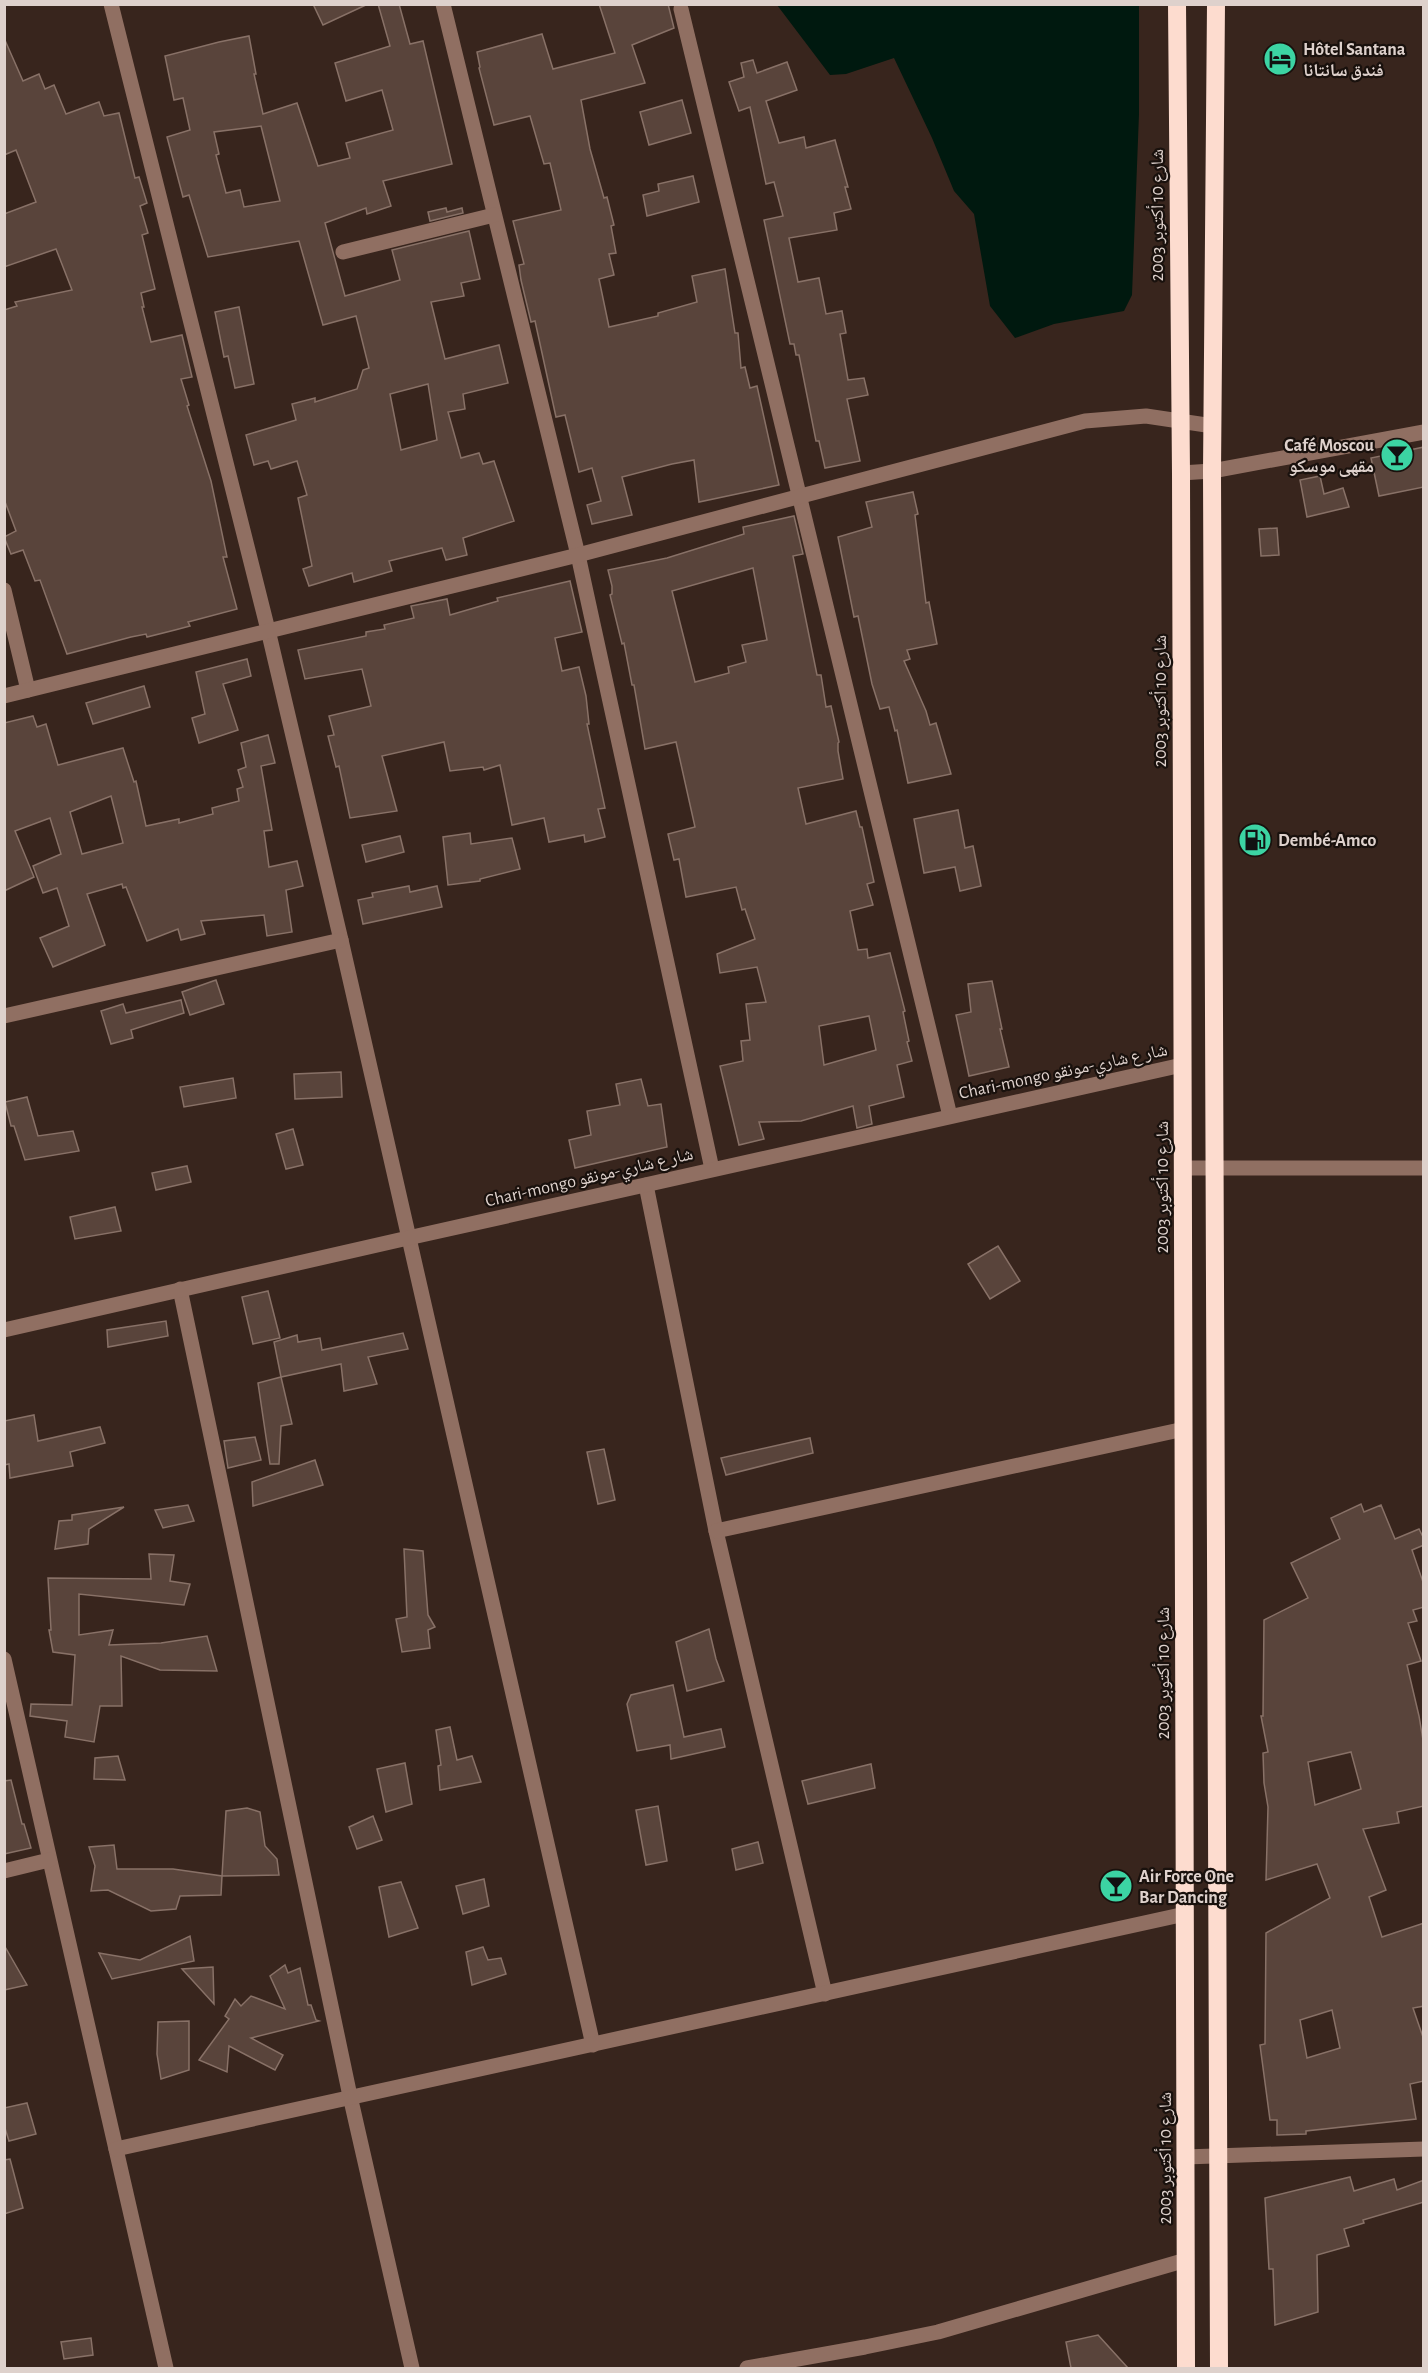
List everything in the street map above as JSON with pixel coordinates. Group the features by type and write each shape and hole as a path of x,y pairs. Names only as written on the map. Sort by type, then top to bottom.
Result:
{"highway":[{"name":"شارع 10 أكتوبر 2003","path":"1177,4 1181,473 1186,2368"},
{"path":"1216,4 1212,471 1219,2368"}],"street":[{"path":"111,4 268,630 341,940 592,2045"},
{"path":"443,4 578,555 712,1169"},
{"path":"681,9 950,1116"},
{"path":"343,252 494,215"},
{"path":"4,696 578,555 1085,421 1146,416 1213,426"},
{"path":"1181,473 1212,471 1424,432"},
{"path":"4,590 28,690"},
{"path":"4,1016 341,940"},
{"name":"Chari-mongo شار ع شاري-مونقو","path":"4,1330 1182,1065"},
{"path":"1182,1168 1424,1168"},
{"path":"646,1185 717,1532 825,1994"},
{"path":"180,1289 350,2096 412,2368"},
{"path":"717,1532 1184,1429"},
{"path":"4,1659 166,2368"},
{"path":"4,1871 49,1860"},
{"path":"116,2149 1185,1914"},
{"path":"1185,2157 1424,2149"},
{"path":"747,2368 865,2348 938,2332 1186,2260"}],"shaded area":[{"path":"777,5 1139,5 1139,114 1132,295 1124,311 1054,324 1015,338 990,306 974,214 954,191 894,58 846,74 830,75"}],"building":[{"path":"313,4 368,4 323,25"},
{"path":"378,4 399,4 410,44 423,41 452,164 383,181 391,206 367,214 366,208 325,223 345,296 400,280 392,250 469,231 480,279 461,283 464,296 431,302 445,359 499,345 508,383 463,394 465,409 448,412 461,458 479,453 483,464 494,461 514,521 463,538 467,555 446,560 442,548 389,561 392,571 354,582 352,573 309,586 303,569 312,566 298,498 307,495 297,461 271,469 268,461 254,465 246,435 296,420 292,404 315,398 315,402 357,389 363,370 369,368 356,316 323,325 299,241 208,257 189,195 183,197 167,137 190,130 183,98 174,100 165,56 249,36 263,114 297,103 318,166 350,158 346,143 393,130 382,90 346,101 335,63 390,46","holes":["261,126 280,201 244,207 240,190 226,193 216,155 219,154 214,132","428,384 437,440 401,450 390,394"]},
{"path":"599,4 668,4 674,28 632,45 645,83 581,100 590,149 614,225 611,226 616,253 609,254 614,275 599,279 609,327 658,316 658,313 697,302 692,276 725,269 735,333 738,333 741,368 745,367 750,388 757,386 779,485 699,502 694,460 672,464 622,477 632,515 592,524 587,505 601,501 592,468 579,472 565,415 556,417 535,321 531,322 521,280 519,265 524,264 513,221 561,210 550,163 544,164 530,116 494,125 477,52 542,34 553,69 615,53"},
{"path":"4,38 23,81 39,74 45,89 54,85 66,114 99,102 104,116 119,113 135,178 139,177 147,203 140,206 148,233 142,235 155,289 141,293 144,307 142,307 151,342 182,335 192,377 181,379 189,405 187,406 211,481 227,557 223,557 237,609 188,622 190,626 175,630 147,637 146,634 131,637 67,654 40,580 35,581 23,550 11,554 4,537 16,531 4,499 4,310 17,306 15,302 72,290 56,249 4,267 4,214 36,202 16,150 4,155"},
{"path":"753,60 757,73 787,62 797,90 766,101 779,143 804,137 806,148 835,140 848,187 845,187 851,209 834,213 837,230 789,238 798,282 819,278 826,314 842,311 846,333 840,334 848,380 864,378 868,395 847,399 860,461 825,468 819,441 816,441 799,355 796,355 794,344 790,344 764,220 783,216 774,182 766,184 750,107 739,111 729,82 744,77 741,63"},
{"path":"682,100 691,133 649,145 640,112"},
{"path":"693,176 699,202 647,216 643,195 659,191 658,184"},
{"path":"446,208 447,212 462,208 463,213 430,221 428,212"},
{"path":"239,307 254,384 235,388 228,356 224,357 215,312"},
{"path":"1424,447 1424,487 1379,496 1371,458"},
{"path":"1320,476 1324,494 1343,488 1349,507 1307,517 1300,480"},
{"path":"913,492 918,514 915,515 926,603 929,602 937,644 907,650 910,659 904,661 930,725 936,723 951,774 908,783 897,730 895,731 889,707 880,709 872,684 858,616 854,617 838,537 872,527 866,502"},
{"path":"794,516 803,554 793,556 817,675 821,675 826,707 831,706 839,742 838,751 843,779 798,788 806,824 856,811 860,827 862,827 874,882 867,884 873,905 850,911 858,950 867,949 868,958 890,953 905,1011 903,1012 909,1041 907,1042 912,1061 897,1065 904,1097 869,1106 872,1124 857,1128 853,1106 801,1121 759,1122 764,1139 739,1145 720,1066 743,1061 741,1041 750,1040 746,1004 766,1002 757,967 720,973 717,954 755,939 745,909 742,910 736,887 686,897 679,859 674,860 668,834 695,827 676,742 645,749 634,685 632,685 624,643 622,644 610,595 612,586 608,570 667,558 744,534 743,527","holes":["753,568 767,640 742,645 746,662 728,667 729,673 695,682 672,591","869,1016 876,1050 824,1065 819,1026"]},
{"path":"1277,528 1279,555 1261,556 1259,529"},
{"path":"570,581 582,632 555,638 562,671 579,667 586,696 589,724 587,724 605,808 598,809 605,837 585,842 584,835 549,842 544,818 512,825 500,765 484,770 483,767 450,771 444,742 382,756 397,811 350,818 339,766 336,767 328,736 334,735 329,716 371,706 362,669 305,679 298,650 366,636 366,632 385,629 384,625 414,618 411,606 447,599 450,615 498,601 497,598"},
{"path":"247,659 251,676 223,684 238,730 199,743 192,718 205,714 196,672"},
{"path":"144,686 150,707 93,724 86,703"},
{"path":"33,716 37,727 46,724 58,765 123,748 134,782 136,781 146,826 179,819 179,823 213,814 212,808 239,801 237,789 243,787 238,770 246,767 241,743 268,735 275,763 261,766 272,830 264,831 269,867 297,861 303,886 286,890 292,932 267,936 264,915 201,921 205,934 181,940 178,929 147,941 126,887 123,888 122,884 87,894 105,945 53,967 40,938 69,926 57,888 43,893 33,866 61,854 50,818 15,831 34,877 4,891 4,723","holes":["111,796 123,843 82,854 70,812"]},
{"path":"958,810 965,848 973,846 981,886 960,891 955,867 924,873 914,819"},
{"path":"470,833 471,844 512,838 520,869 480,879 480,881 448,885 443,837"},
{"path":"400,836 404,852 366,862 362,845"},
{"path":"409,886 410,892 437,886 442,907 363,924 358,900 373,897 372,893"},
{"path":"216,980 224,1004 190,1015 182,992"},
{"path":"992,981 1009,1067 969,1076 956,1015 971,1012 968,984"},
{"path":"181,1000 184,1013 131,1030 133,1038 111,1044 101,1011 123,1004 126,1013"},
{"path":"341,1072 342,1097 295,1099 294,1074"},
{"path":"233,1078 236,1098 184,1107 180,1087"},
{"path":"641,1079 648,1106 661,1104 667,1147 575,1168 569,1140 591,1135 587,1111 620,1105 616,1084"},
{"path":"27,1097 38,1136 73,1131 79,1151 25,1160 14,1126 11,1126 5,1102"},
{"path":"293,1129 303,1165 286,1169 276,1134"},
{"path":"187,1166 191,1182 156,1190 152,1173"},
{"path":"115,1207 121,1231 75,1239 70,1217"},
{"path":"998,1246 1020,1281 990,1299 968,1264"},
{"path":"268,1291 280,1338 253,1344 242,1297"},
{"path":"166,1321 168,1336 108,1347 107,1330"},
{"path":"403,1333 408,1349 368,1357 377,1384 344,1391 341,1364 281,1377 274,1342 297,1335 298,1342 320,1338 322,1350"},
{"path":"281,1377 292,1424 281,1426 279,1464 270,1464 258,1383"},
{"path":"34,1415 38,1441 100,1427 105,1443 70,1452 73,1466 10,1478 9,1464 4,1465 4,1421"},
{"path":"255,1437 261,1460 228,1468 224,1441"},
{"path":"810,1438 813,1453 726,1475 721,1458"},
{"path":"604,1449 615,1500 598,1504 587,1452"},
{"path":"315,1460 323,1485 253,1506 252,1482"},
{"path":"1361,1504 1364,1512 1381,1505 1395,1539 1419,1529 1424,1539 1424,1545 1412,1550 1424,1585 1424,1607 1413,1610 1417,1621 1408,1623 1421,1661 1407,1665 1424,1746 1424,1806 1397,1812 1399,1823 1363,1829 1386,1890 1369,1897 1382,1937 1424,1923 1424,2006 1413,2008 1424,2040 1424,2081 1410,2084 1416,2119 1306,2131 1306,2134 1277,2135 1277,2120 1270,2120 1260,2045 1265,2044 1266,1933 1330,1898 1317,1864 1266,1880 1268,1807 1263,1753 1268,1752 1261,1716 1263,1716 1264,1620 1308,1598 1291,1563 1340,1539 1331,1518","holes":["1351,1752 1361,1789 1315,1805 1308,1762","1332,2010 1340,2048 1307,2058 1300,2020"]},
{"path":"188,1505 194,1521 163,1528 155,1510"},
{"path":"124,1507 89,1529 88,1544 55,1549 59,1521 72,1520 72,1515"},
{"path":"404,1549 423,1551 428,1615 435,1627 428,1630 430,1648 402,1652 396,1619 407,1617"},
{"path":"149,1554 174,1555 170,1581 190,1584 184,1605 79,1594 79,1635 113,1630 109,1645 161,1643 207,1636 217,1671 160,1670 121,1656 122,1706 100,1706 94,1742 65,1737 67,1721 30,1716 31,1704 72,1705 75,1655 53,1652 49,1630 51,1630 48,1578 151,1579"},
{"path":"709,1629 724,1681 687,1691 676,1642"},
{"path":"673,1685 684,1737 721,1729 725,1747 671,1759 670,1745 637,1751 627,1704 631,1695"},
{"path":"450,1727 457,1760 472,1756 481,1782 440,1790 438,1766 441,1765 436,1730"},
{"path":"118,1756 125,1780 94,1779 95,1758"},
{"path":"405,1763 412,1804 386,1812 377,1769"},
{"path":"871,1764 875,1788 808,1804 802,1781"},
{"path":"11,1780 22,1824 24,1824 31,1848 4,1854 4,1781"},
{"path":"658,1806 667,1861 646,1865 636,1810"},
{"path":"247,1808 260,1812 265,1846 277,1859 279,1875 222,1876 226,1811"},
{"path":"373,1816 382,1840 357,1849 349,1827"},
{"path":"758,1842 763,1863 736,1870 732,1849"},
{"path":"114,1845 117,1869 173,1869 222,1876 221,1895 180,1896 176,1909 151,1911 108,1890 91,1891 95,1866 89,1847"},
{"path":"484,1879 489,1906 463,1914 456,1886"},
{"path":"401,1882 418,1928 389,1937 379,1887"},
{"path":"190,1936 194,1961 112,1979 99,1953 140,1960"},
{"path":"4,1945 27,1985 4,1990"},
{"path":"483,1947 488,1960 501,1958 506,1974 472,1985 466,1952"},
{"path":"285,1965 288,1973 300,1968 308,2005 311,2005 316,2020 319,2021 251,2038 283,2055 275,2070 229,2046 227,2072 199,2060 229,2019 225,2016 235,1999 241,2006 251,1996 285,2009 270,1976"},
{"path":"213,1967 214,2004 182,1969"},
{"path":"189,2021 189,2070 161,2079 157,2054 158,2022"},
{"path":"27,2103 36,2134 9,2141 4,2125 4,2108"},
{"path":"10,2159 23,2208 4,2214 4,2160"},
{"path":"1350,2177 1354,2191 1394,2179 1397,2190 1424,2180 1424,2202 1363,2220 1364,2223 1344,2229 1349,2246 1317,2255 1318,2312 1275,2325 1273,2269 1269,2269 1265,2198"},
{"path":"1098,2335 1128,2368 1071,2368 1066,2342"},
{"path":"91,2338 93,2355 64,2359 61,2342"}],"place":[{"name":"Hôtel Santana فندق سانتانا","path":"1280,59"},
{"name":"Café Moscou مقهى موسكو","path":"1397,455"},
{"name":"Dembé-Amco","path":"1255,840"},
{"name":"Air Force One Bar Dancing","path":"1116,1886"}]}
